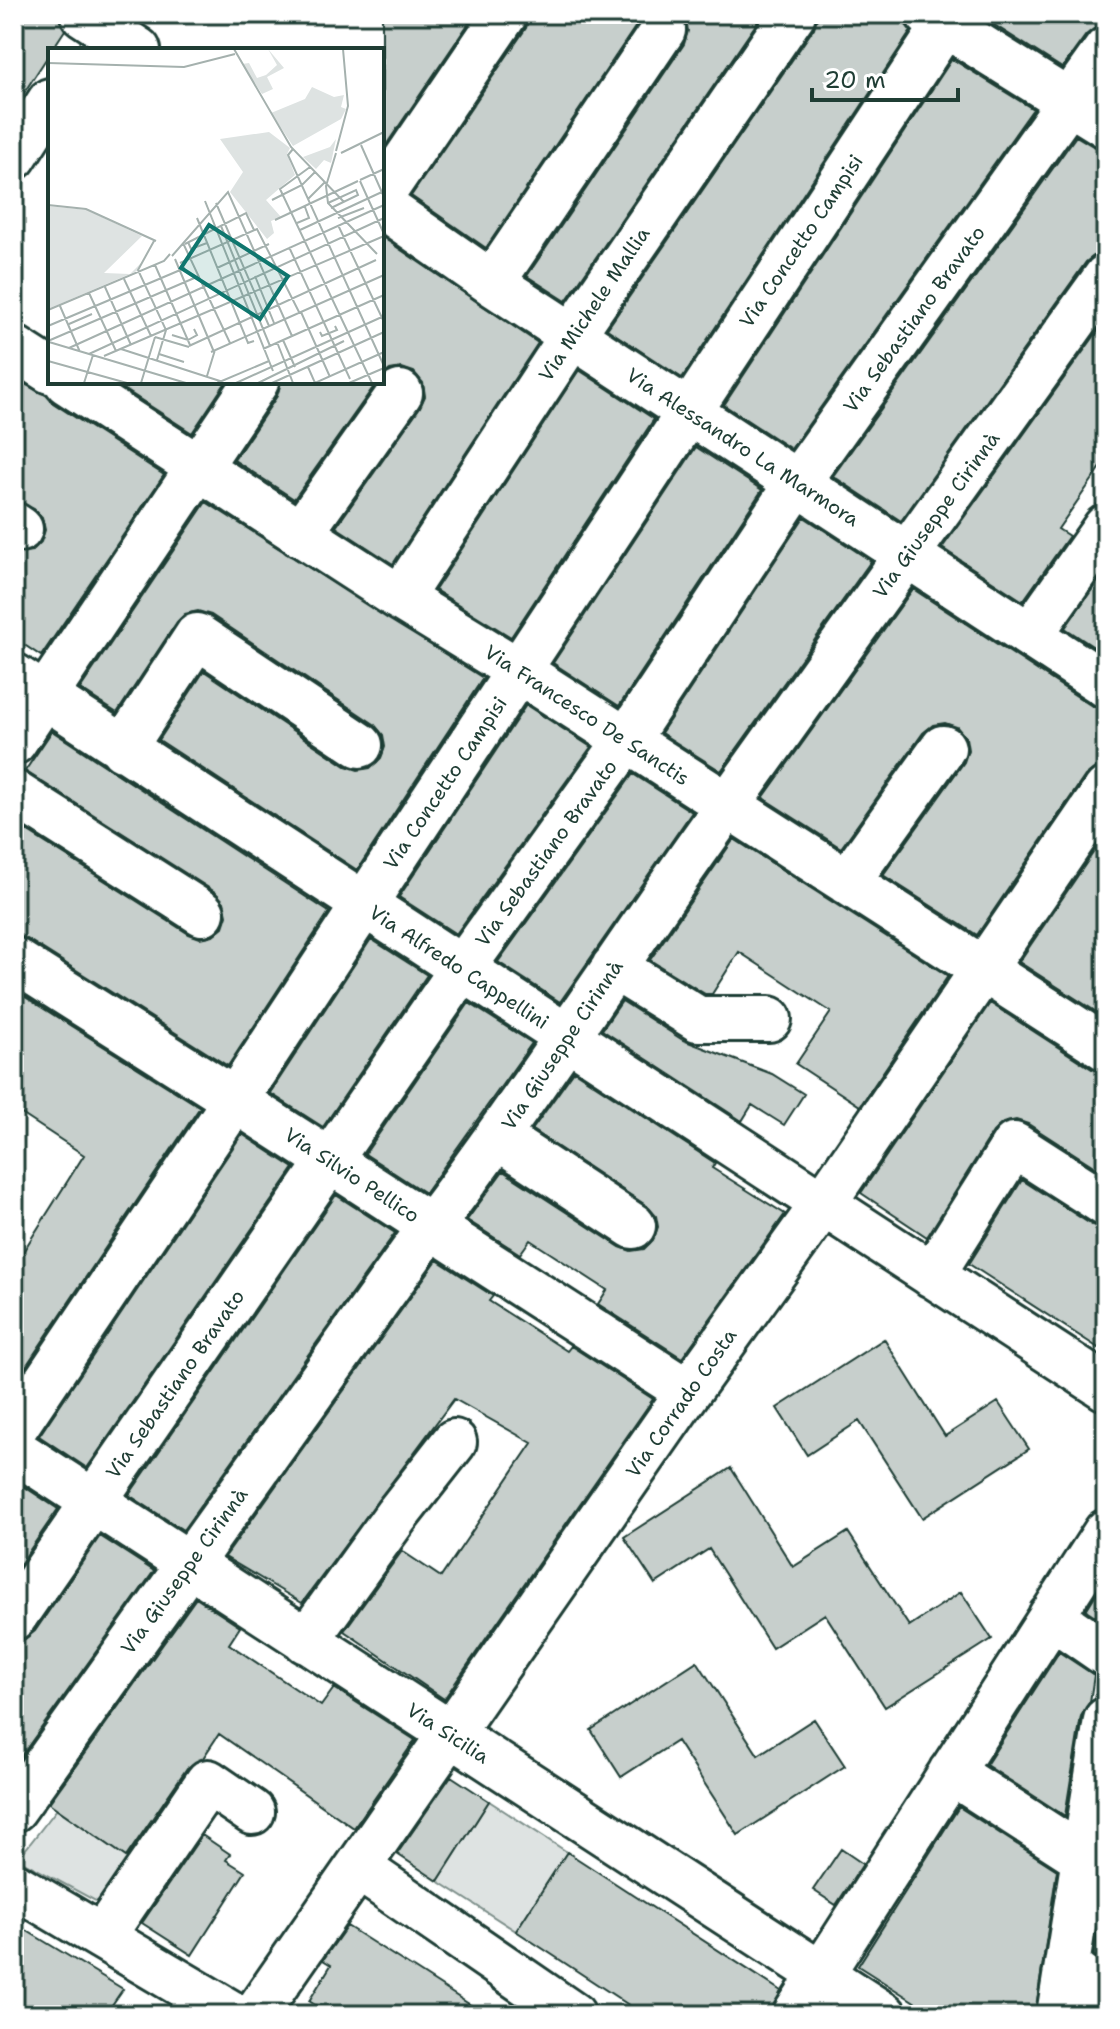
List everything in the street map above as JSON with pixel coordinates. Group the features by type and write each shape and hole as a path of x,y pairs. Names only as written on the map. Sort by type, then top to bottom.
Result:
{"street":[{"path":"384,192 505,14"},
{"name":"Via Michele Mallia","path":"400,598 572,336 793,14"},
{"path":"941,17 1106,125"},
{"name":"Via Concetto Campisi","path":"14,1429 519,671 941,17"},
{"path":"92,26 134,48"},
{"path":"492,283 663,30"},
{"name":"Via Sebastiano Bravato","path":"14,1617 462,969 626,741 797,483 1106,50"},
{"path":"14,157 48,104"},
{"name":"Via Alessandro La Marmora","path":"384,207 572,336 1106,685"},
{"name":"Via Giuseppe Cirinnà","path":"14,1809 431,1226 499,1138 728,805 1106,277"},
{"name":"Via Francesco De Sanctis","path":"14,348 48,369"},
{"name":"Via Francesco De Sanctis","path":"73,384 300,534 1106,1048"},
{"path":"14,742 29,686 198,467 255,384"},
{"path":"300,534 400,393"},
{"path":"1030,635 1106,527"},
{"path":"123,749 197,636 360,745"},
{"name":"Via Alfredo Cappellini","path":"29,686 1106,1388"},
{"path":"847,882 943,748"},
{"name":"Via Corrado Costa","path":"255,2015 688,1392 823,1204 1106,790"},
{"path":"14,793 202,913"},
{"name":"Via Silvio Pellico","path":"14,960 688,1392"},
{"path":"614,967 698,1019 769,1019"},
{"path":"499,1138 633,1226"},
{"path":"932,1275 1014,1145 1106,1204"},
{"path":"306,1641 454,1442"},
{"name":"Via Sicilia","path":"14,1450 884,2015"},
{"path":"795,2015 1106,1532"},
{"path":"1051,1616 1106,1654"},
{"path":"1059,2015 1084,1858 1099,1810 1106,1720"},
{"path":"951,1772 1084,1858"},
{"path":"102,1937 208,1782 252,1812"},
{"path":"359,1868 573,2015"},
{"path":"14,1885 234,2015"},
{"path":"1067,1967 1106,1994"}],"shaded area":[{"path":"489,1801 567,1852 516,1931 438,1881"},
{"path":"57,1809 133,1861 101,1904 18,1859"}],"building":[{"path":"14,14 58,14 65,30 53,48 48,48 48,56 14,108"},
{"path":"382,14 475,14 384,148 384,48"},
{"path":"530,14 644,14 486,248 411,196 526,28"},
{"path":"681,14 763,14 566,301 527,276 684,44 688,31"},
{"path":"818,14 903,14 911,31 682,378 607,329 814,28"},
{"path":"977,14 1106,14 1106,25 1086,35 1062,68"},
{"path":"952,59 1033,109 791,449 724,405"},
{"path":"1076,136 1106,150 1106,252 1086,262 901,521 833,476"},
{"path":"384,238 538,343 393,564 336,527 425,396 423,383 414,372 402,368 384,374"},
{"path":"1106,320 1106,460 1058,529 1069,536 1023,601 942,548"},
{"path":"579,370 654,419 511,637 435,590"},
{"path":"14,382 21,382 46,395 53,403 164,475 41,656 14,638 14,553 32,551 41,542 45,530 42,517 34,509 14,500"},
{"path":"116,384 225,384 192,433"},
{"path":"280,384 376,384 294,499 234,460 277,396"},
{"path":"696,447 762,490 619,706 553,663"},
{"path":"206,502 483,678 357,870 159,740 204,671 346,766 358,770 370,768 381,758 385,747 383,735 374,724 211,615 198,611 185,614 177,622 117,713 80,689"},
{"path":"804,517 871,561 721,771 661,733"},
{"path":"1106,570 1106,655 1065,628"},
{"path":"913,589 1092,706 1106,710 1106,765 1095,768 1085,776 977,935 883,875 964,762 968,750 966,738 957,727 945,723 933,725 923,733 841,848 763,798"},
{"path":"526,705 591,747 456,934 399,897"},
{"path":"52,731 329,912 228,1066 27,939 14,935 14,823 189,934 200,938 213,935 223,927 227,915 224,902 215,892 25,771"},
{"path":"633,774 692,812 560,1002 498,962"},
{"path":"1106,834 1106,1018 1019,962"},
{"path":"734,839 948,976 860,1106 796,1064 831,1012 739,952 712,994 705,994 650,960"},
{"path":"371,939 427,975 323,1127 270,1093"},
{"path":"14,990 200,1107 14,1384 14,1266 84,1155 14,1109"},
{"path":"622,1001 683,1040 772,1074 804,1094 784,1125 752,1105 742,1121 602,1030"},
{"path":"469,1003 532,1043 425,1193 365,1154"},
{"path":"990,1003 1092,1069 1106,1073 1106,1174 1028,1124 1016,1120 1003,1123 993,1132 927,1237 861,1193"},
{"path":"574,1071 715,1163 712,1168 785,1214 682,1358 598,1304 607,1290 530,1240 520,1254 467,1220 503,1171 620,1247 631,1251 644,1249 653,1240 658,1227 656,1216 647,1206 532,1130"},
{"path":"242,1134 294,1168 87,1468 39,1436"},
{"path":"1022,1180 1092,1225 1106,1229 1106,1353 969,1264"},
{"path":"336,1195 395,1233 183,1530 129,1495"},
{"path":"437,1260 493,1296 489,1301 567,1351 571,1346 653,1399 444,1699 344,1631 402,1551 441,1577 532,1443 454,1399 302,1603 225,1557"},
{"path":"884,1339 945,1436 998,1402 1029,1449 922,1518 859,1421 807,1455 777,1408"},
{"path":"731,1468 793,1567 848,1532 909,1626 961,1592 992,1639 885,1707 825,1614 772,1648 709,1549 655,1584 624,1537"},
{"path":"14,1480 58,1509 14,1573"},
{"path":"100,1536 154,1571 14,1766 14,1642 25,1639 35,1631"},
{"path":"1106,1578 1106,1601 1103,1621 1086,1610"},
{"path":"196,1598 240,1627 229,1644 321,1706 334,1688 415,1740 354,1828 219,1734 203,1758 187,1768 126,1857 49,1803"},
{"path":"1059,1652 1094,1675 1090,1702 1081,1716 1065,1816 986,1765"},
{"path":"697,1661 758,1755 814,1719 845,1766 738,1835 677,1741 621,1777 591,1730"},
{"path":"451,1776 489,1801 438,1881 397,1854"},
{"path":"959,1807 1057,1870 1035,2015 935,2015 858,1966"},
{"path":"202,1835 230,1854 226,1860 245,1872 192,1955 142,1923"},
{"path":"841,1849 863,1864 836,1905 813,1890"},
{"path":"567,1852 781,1991 770,2015 644,2015 516,1931"},
{"path":"1106,1879 1106,1964 1094,1955"},
{"path":"14,1923 123,1989 105,2015 14,2015"},
{"path":"347,1926 486,2015 331,2015 309,2001 331,1965 323,1960"}]}
